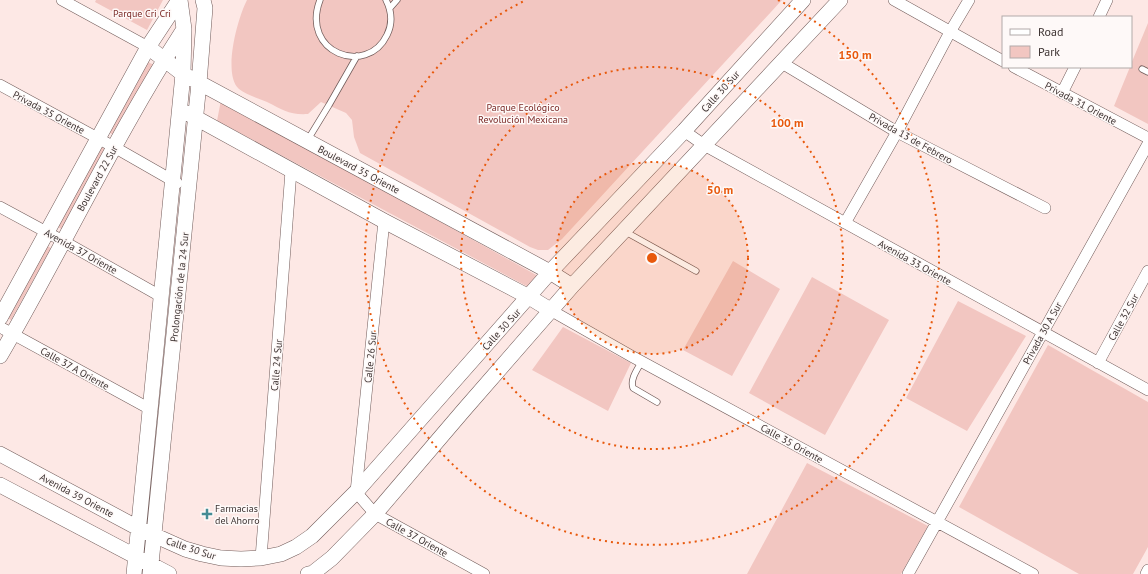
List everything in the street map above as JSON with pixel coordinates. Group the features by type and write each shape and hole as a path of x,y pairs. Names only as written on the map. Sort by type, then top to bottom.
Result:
{"main road":[{"name":"Prolongación de la 24 Sur","path":"134,574 183,74 184,29 180,0"},
{"name":"Boulevard 22 Sur","path":"0,318 148,47 180,0"},
{"name":"Calle 30 Sur","path":"154,536 185,549 202,554 221,558 241,559 261,558 281,554 296,547 312,536 356,492 550,272 684,131 803,0"},
{"path":"312,574 332,558 375,514 572,286 840,0"},
{"name":"Prolongación de la 24 Sur","path":"151,569 206,3"},
{"name":"Boulevard 22 Sur","path":"0,356 6,330 63,241 114,147 164,60 184,29 206,3"},
{"name":"Boulevard 35 Oriente","path":"148,47 183,74 550,272 572,286"},
{"path":"180,110 196,117 291,171 552,310"},
{"name":"Avenida 39 Oriente","path":"0,454 154,536"},
{"path":"0,485 136,558 151,569 169,574"}],"street":[{"path":"62,0 82,5 148,47"},
{"path":"894,0 1002,60"},
{"path":"845,223 969,0"},
{"path":"1099,16 1107,0"},
{"name":"Privada 13 de Febrero","path":"782,62 896,132 1044,208"},
{"name":"Privada 31 Oriente","path":"1016,68 1148,138"},
{"path":"1062,93 1074,68"},
{"name":"Privada 35 Oriente","path":"0,85 99,138 188,189"},
{"name":"Avenida 33 Oriente","path":"684,131 704,145 1148,390"},
{"name":"Privada 30 A Sur","path":"937,522 1148,144"},
{"name":"Calle 24 Sur","path":"261,558 291,171"},
{"name":"Avenida 37 Oriente","path":"0,207 48,232 162,297"},
{"name":"Calle 26 Sur","path":"356,492 384,221"},
{"name":"Calle 32 Sur","path":"1098,363 1148,271"},
{"name":"Calle 35 Oriente","path":"552,310 642,361 1033,574"},
{"name":"Calle 37 A Oriente","path":"6,330 150,409"},
{"name":"Calle 37 Oriente","path":"356,492 375,514 484,574"},
{"path":"908,574 937,522"},
{"path":"1146,574 1148,570"}],"lane":[{"path":"320,0 316,11 316,23 319,35 326,45 335,52 346,56 368,54 385,40 390,30 391,19 390,8 386,0"},
{"path":"390,8 397,0"},
{"path":"307,141 357,56"},
{"path":"624,231 696,271"},
{"path":"642,361 633,379 633,388 657,402"}],"green space":[{"name":"Parque Cri Cri","path":"96,0 163,0 147,30 95,2"},
{"name":"Parque Ecológico Revolución Mexicana","path":"247,0 782,0 562,239 548,250 538,250 360,153 354,137 352,120 346,113 321,102 308,114 291,113 249,95 239,89 234,82 232,71 233,45 243,8"},
{"path":"1148,23 1148,124 1114,106 1130,68 1132,68 1132,62"},
{"path":"144,60 156,66 117,137 105,130"},
{"path":"221,100 538,276 532,289 217,121"},
{"path":"98,145 110,152 66,232 55,225"},
{"path":"44,244 51,248 11,320 3,316"},
{"path":"733,261 780,289 732,376 683,350"},
{"path":"812,277 889,320 825,435 749,393"},
{"path":"958,301 1026,336 967,431 906,398"},
{"path":"563,327 631,363 608,411 532,370"},
{"path":"1048,345 1148,402 1148,547 1133,574 1079,574 959,507"},
{"path":"807,463 928,526 901,574 747,574"}],"place":[{"name":"Farmacias del Ahorro","path":"207,514"}]}
